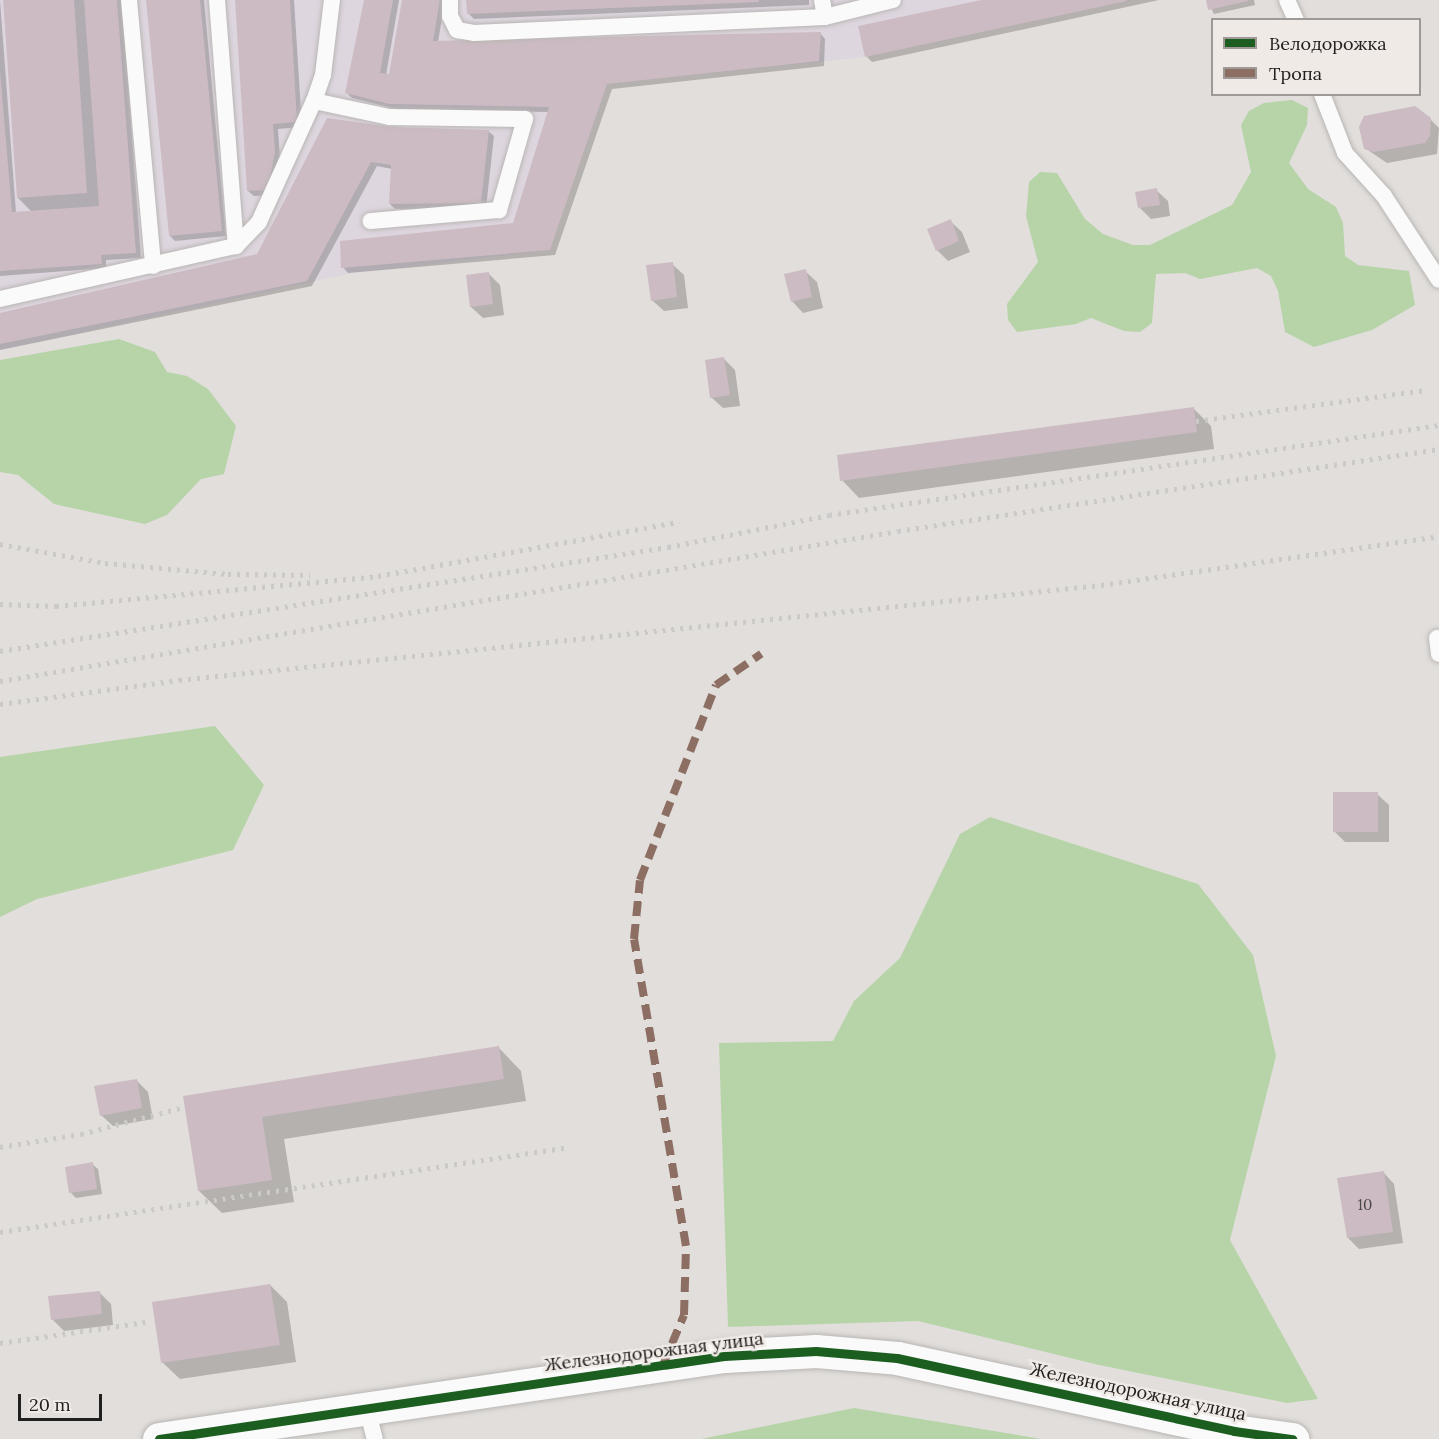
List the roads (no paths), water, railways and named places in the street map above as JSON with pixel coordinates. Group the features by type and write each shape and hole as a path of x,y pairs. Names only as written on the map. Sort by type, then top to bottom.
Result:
{"street":[{"name":"Железнодорожная улица","path":"159,1439 371,1424 724,1356 816,1351 897,1358 1234,1431 1292,1439"}],"lane":[{"path":"129,0 153,266"},
{"path":"217,0 236,246"},
{"path":"0,298 236,246 258,222 314,101 323,75 332,0"},
{"path":"450,0 450,16 457,30 474,33 825,17 893,0"},
{"path":"822,0 825,17"},
{"path":"1287,0 1295,18"},
{"path":"1324,96 1345,153 1383,196 1439,280"},
{"path":"314,101 389,117 525,119 499,210 370,221"}],"railway":[{"path":"1196,421 1426,390"},
{"path":"0,651 668,547 829,515 1439,425"},
{"path":"0,681 898,531 1439,449"},
{"path":"0,604 56,606 378,576 679,522"},
{"path":"0,704 179,680 1101,585 1439,536"},
{"path":"0,544 105,563 228,574 310,575"},
{"path":"0,1147 81,1134 184,1107"},
{"path":"0,1232 570,1147"},
{"path":"0,1343 145,1322"}]}
